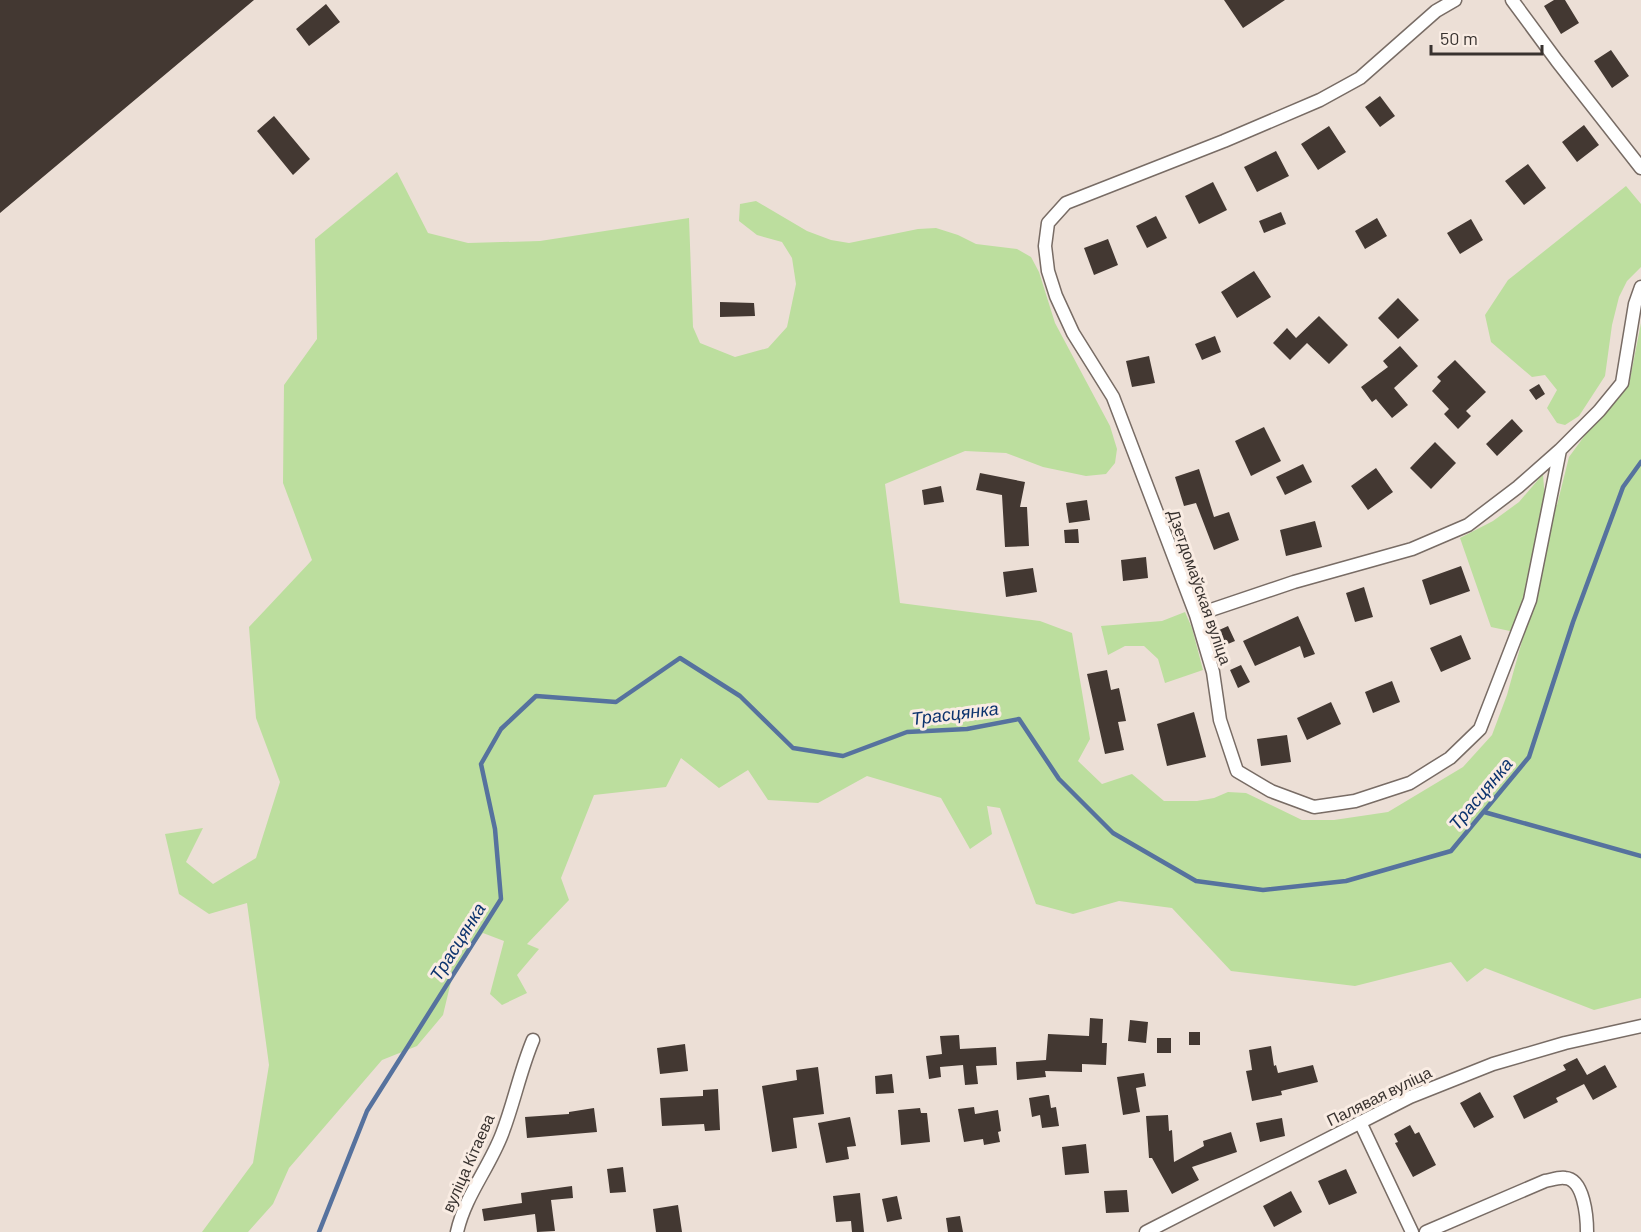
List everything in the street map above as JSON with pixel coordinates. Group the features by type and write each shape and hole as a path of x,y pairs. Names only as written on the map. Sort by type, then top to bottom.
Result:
{"street":[{"name":"Дзетдомаўская вуліца","path":"1455,0 1436,11 1360,78 1330,94 1224,141 1066,203 1048,223 1044,246 1048,271 1056,296 1073,333 1113,397 1196,615 1214,672 1220,720 1237,771 1271,791 1314,807 1355,801 1410,783 1450,758 1480,729 1530,600 1560,450"},
{"path":"1512,0 1557,62 1641,168"},
{"path":"1196,615 1294,582 1412,549 1468,525 1518,487 1560,450 1599,411 1622,383 1635,304 1641,287"},
{"name":"Палявая вуліца","path":"1146,1232 1410,1097 1493,1064 1565,1043 1641,1026"},
{"name":"вуліца Кітаева","path":"458,1232 464,1207 502,1135 523,1064 533,1040"},
{"path":"1360,1122 1412,1232"},
{"path":"1426,1232 1545,1181 1566,1177 1576,1182 1584,1201 1587,1232"}],"green space":[{"path":"397,172 428,233 468,243 540,241 689,218 693,327 700,343 735,357 768,348 787,327 796,284 792,258 782,242 757,235 739,221 740,204 756,201 807,231 831,240 849,243 918,229 936,228 976,244 1017,249 1031,257 1039,272 1055,323 1110,426 1117,449 1115,463 1106,474 1086,476 1043,467 1006,453 965,451 885,484 900,603 1040,621 1072,633 1090,739 1078,761 1102,784 1132,774 1164,801 1197,801 1214,798 1228,792 1246,793 1302,820 1334,820 1388,812 1463,767 1492,735 1507,695 1524,634 1491,627 1460,538 1493,521 1519,502 1543,474 1545,501 1557,505 1569,457 1591,427 1629,384 1641,323 1641,998 1594,1010 1485,968 1467,982 1451,962 1355,986 1231,971 1172,908 1119,901 1073,914 1036,904 1000,808 987,806 992,834 970,849 941,798 867,776 818,803 768,800 748,770 719,788 681,758 666,787 594,795 561,878 569,900 527,944 539,949 517,975 527,993 502,1005 490,994 504,941 483,933 454,969 443,1015 417,1046 382,1060 289,1168 273,1204 248,1232 202,1232 253,1163 269,1065 247,903 209,914 179,894 165,834 203,828 186,862 213,884 256,858 280,782 256,718 249,627 312,560 283,483 284,385 317,339 315,239"},
{"path":"1626,186 1641,204 1641,267 1627,281 1619,297 1612,325 1605,376 1579,416 1565,425 1557,423 1547,408 1557,390 1545,375 1532,377 1491,342 1485,315 1508,280"},
{"path":"1185,612 1192,628 1203,670 1165,683 1158,659 1144,646 1125,646 1108,655 1101,626 1162,621"}],"building":[{"path":"0,0 254,0 0,213"},
{"path":"1224,0 1285,0 1243,28"},
{"path":"1554,0 1565,0 1579,23 1561,34 1544,6"},
{"path":"326,4 340,22 309,46 296,29"},
{"path":"1611,50 1629,76 1612,88 1594,61"},
{"path":"1380,96 1395,116 1380,127 1365,107"},
{"path":"274,116 310,159 293,175 257,131"},
{"path":"1584,125 1599,145 1577,162 1562,142"},
{"path":"1329,126 1346,152 1318,170 1301,144"},
{"path":"1276,151 1289,176 1257,192 1244,167"},
{"path":"1528,164 1546,188 1524,205 1505,181"},
{"path":"1213,182 1227,210 1199,224 1185,196"},
{"path":"1281,212 1286,224 1264,233 1259,221"},
{"path":"1156,216 1167,238 1147,248 1136,226"},
{"path":"1377,218 1387,236 1365,249 1355,231"},
{"path":"1471,219 1483,240 1460,254 1447,233"},
{"path":"1108,239 1118,265 1094,275 1084,248"},
{"path":"1254,271 1271,297 1237,318 1221,292"},
{"path":"1398,298 1419,320 1398,339 1378,318"},
{"path":"720,302 754,303 755,316 720,317"},
{"path":"1319,316 1348,345 1329,364 1307,343 1290,360 1273,343 1287,328 1296,338"},
{"path":"1215,336 1221,352 1202,360 1195,344"},
{"path":"1400,346 1418,366 1394,388 1408,405 1392,418 1376,399 1372,402 1361,387 1388,367 1383,361"},
{"path":"1149,356 1155,383 1132,387 1126,361"},
{"path":"1455,360 1486,392 1466,411 1471,416 1458,429 1444,414 1449,409 1432,391 1441,381 1437,377"},
{"path":"1539,384 1545,394 1536,400 1529,390"},
{"path":"1512,419 1523,431 1497,456 1486,444"},
{"path":"1264,427 1281,461 1251,476 1235,441"},
{"path":"1435,442 1456,463 1431,489 1410,468"},
{"path":"1303,464 1312,482 1285,495 1276,477"},
{"path":"1376,468 1393,492 1368,510 1351,486"},
{"path":"1199,469 1214,517 1229,512 1239,540 1214,550 1196,503 1184,506 1175,477"},
{"path":"980,473 1025,482 1020,507 1027,507 1029,546 1005,547 1002,495 976,490"},
{"path":"941,486 944,502 924,505 922,490"},
{"path":"1087,500 1090,520 1069,523 1066,503"},
{"path":"1315,521 1322,547 1286,556 1280,530"},
{"path":"1078,529 1079,543 1065,543 1064,530"},
{"path":"1146,557 1148,578 1123,581 1121,560"},
{"path":"1461,566 1470,591 1430,605 1422,580"},
{"path":"1033,568 1037,592 1006,597 1003,572"},
{"path":"1364,587 1373,617 1355,622 1346,593"},
{"path":"1298,616 1315,654 1304,658 1300,646 1255,666 1243,641"},
{"path":"1228,626 1235,641 1223,646 1217,631"},
{"path":"1461,635 1471,659 1441,672 1430,648"},
{"path":"1241,665 1250,682 1238,688 1230,670"},
{"path":"1107,670 1111,690 1119,688 1126,721 1118,722 1124,750 1105,754 1087,674"},
{"path":"1392,681 1400,702 1373,713 1365,692"},
{"path":"1331,702 1341,724 1307,740 1297,718"},
{"path":"1194,712 1206,757 1167,766 1157,724"},
{"path":"1287,735 1291,762 1261,766 1257,739"},
{"path":"1090,1018 1103,1019 1102,1043 1107,1043 1106,1065 1082,1064 1082,1072 1045,1071 1046,1077 1017,1080 1016,1062 1046,1060 1048,1034 1089,1036"},
{"path":"1130,1020 1148,1022 1146,1043 1128,1041"},
{"path":"1189,1032 1200,1032 1200,1045 1189,1045"},
{"path":"959,1035 960,1049 996,1047 997,1065 976,1066 978,1084 965,1085 963,1065 940,1067 941,1077 929,1079 926,1056 942,1054 940,1036"},
{"path":"1157,1038 1171,1038 1171,1053 1157,1053"},
{"path":"685,1044 688,1071 660,1074 657,1048"},
{"path":"1271,1046 1274,1066 1276,1065 1278,1073 1313,1065 1318,1082 1281,1091 1282,1095 1252,1101 1246,1071 1252,1070 1249,1050"},
{"path":"1577,1058 1587,1075 1605,1065 1617,1087 1593,1100 1584,1084 1556,1098 1558,1102 1524,1119 1513,1096 1566,1070 1563,1065"},
{"path":"818,1067 824,1114 793,1118 797,1148 772,1152 762,1086 797,1080 796,1070"},
{"path":"1144,1073 1146,1086 1136,1088 1140,1112 1123,1115 1117,1077"},
{"path":"892,1074 894,1093 876,1094 875,1076"},
{"path":"718,1089 720,1130 705,1131 704,1124 662,1126 660,1098 703,1096 703,1090"},
{"path":"1480,1092 1494,1117 1474,1128 1460,1103"},
{"path":"1049,1095 1051,1108 1056,1107 1059,1126 1042,1128 1040,1115 1032,1117 1029,1098"},
{"path":"974,1107 975,1114 998,1110 1000,1142 984,1145 983,1139 964,1142 958,1109"},
{"path":"594,1108 597,1132 527,1138 525,1117 569,1114 569,1112"},
{"path":"920,1108 921,1113 927,1113 930,1142 901,1145 898,1110"},
{"path":"1168,1115 1169,1131 1172,1130 1174,1162 1204,1146 1203,1141 1231,1132 1237,1152 1192,1167 1199,1180 1172,1194 1152,1158 1149,1158 1146,1116"},
{"path":"850,1117 856,1146 847,1147 849,1159 826,1163 818,1123"},
{"path":"1282,1118 1285,1136 1260,1142 1256,1123"},
{"path":"1410,1125 1415,1134 1419,1132 1436,1165 1413,1177 1395,1143 1398,1142 1394,1134"},
{"path":"1086,1144 1089,1173 1065,1175 1062,1147"},
{"path":"623,1167 626,1192 610,1193 607,1169"},
{"path":"1346,1169 1357,1193 1329,1205 1318,1181"},
{"path":"572,1186 573,1198 551,1200 555,1231 537,1232 535,1214 484,1221 482,1209 522,1203 521,1193"},
{"path":"1127,1190 1129,1212 1106,1213 1104,1191"},
{"path":"1291,1191 1302,1212 1274,1227 1263,1206"},
{"path":"860,1193 864,1232 852,1232 851,1221 836,1222 833,1196"},
{"path":"897,1196 902,1219 887,1222 882,1199"},
{"path":"678,1205 682,1232 656,1232 653,1209"},
{"path":"960,1216 963,1232 948,1232 946,1218"}],"waterway":[{"name":"Трасцянка","path":"319,1232 367,1111 501,899 495,829 481,764 501,729 536,696 616,702 680,658 740,696 793,748 843,756 907,732 967,729 1019,719 1059,779 1113,833 1196,881 1263,890 1346,881 1451,851 1529,757 1573,622 1623,487 1641,462"},
{"path":"1484,812 1641,856"}]}
